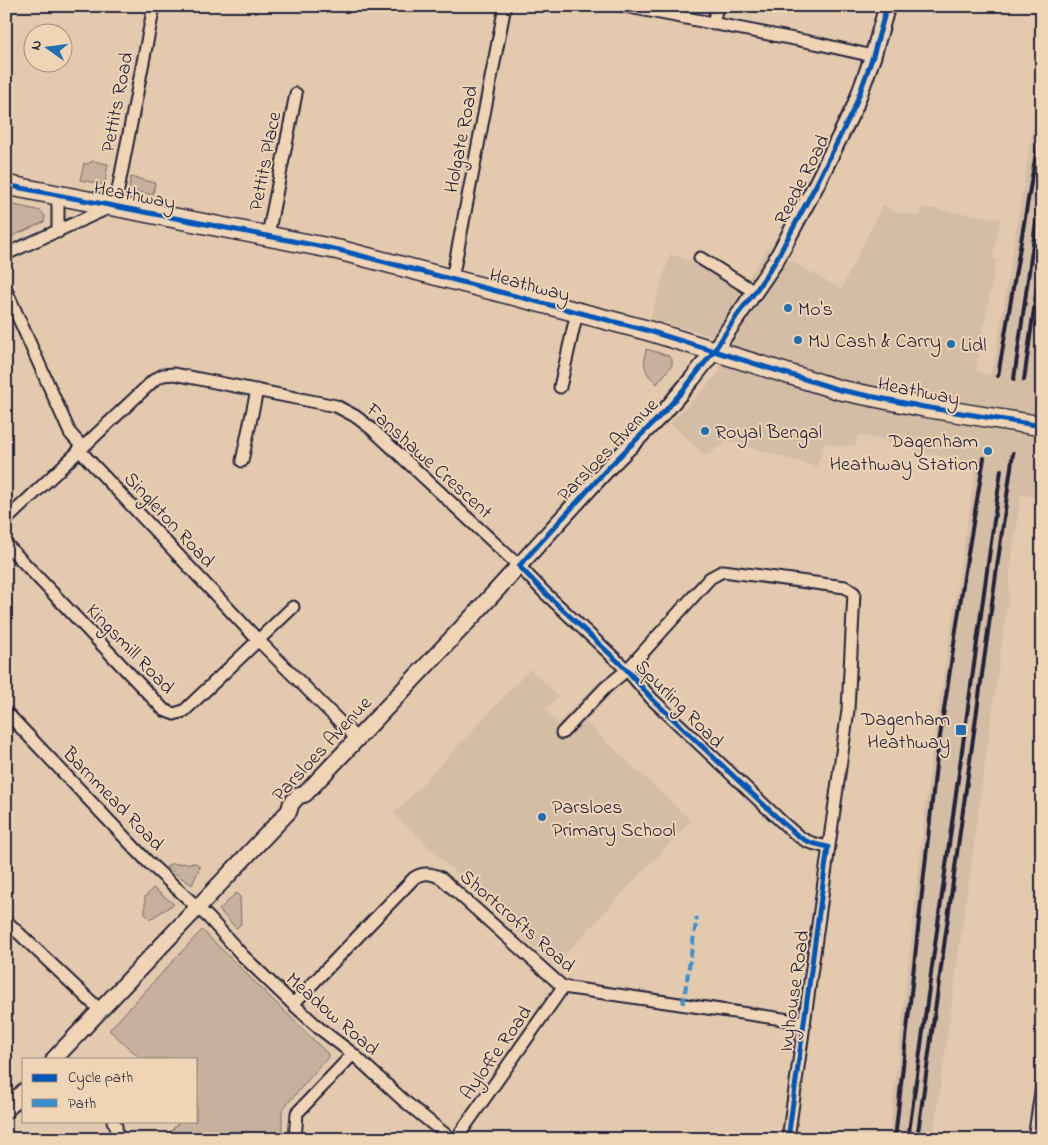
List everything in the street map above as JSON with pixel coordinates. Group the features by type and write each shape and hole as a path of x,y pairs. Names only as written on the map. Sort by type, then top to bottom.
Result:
{"main road":[{"name":"Heathway","path":"6,184 340,250 646,330 840,390 1042,426"}],"street":[{"name":"Pettits Road","path":"115,205 154,6"},
{"name":"Holgate Road","path":"452,279 505,6"},
{"path":"624,6 873,56"},
{"path":"713,24 717,6"},
{"name":"Reede Road","path":"714,351 774,262 816,185 855,106 873,56 887,6"},
{"name":"Pettits Place","path":"268,235 296,94"},
{"path":"56,194 58,232"},
{"path":"6,254 115,205"},
{"path":"700,258 755,292"},
{"name":"Singleton Road","path":"6,290 70,433 78,442 83,454 258,640 357,739"},
{"path":"560,387 577,312"},
{"name":"Parsloes Avenue","path":"55,1058 289,811 290,804 298,796 305,794 519,566 602,474 665,411 714,351"},
{"name":"Fanshawe Crescent","path":"6,520 154,380 163,375 174,374 336,406 355,416 372,429 519,566"},
{"path":"242,461 257,390"},
{"name":"Kingsmill Road","path":"6,544 164,710 174,714 184,711 293,608"},
{"name":"Spurling Road","path":"519,566 626,670 652,699 800,839 808,843 828,847"},
{"name":"Ivyhouse Road","path":"562,733 606,687 626,670 710,578 723,571 845,587 854,593 848,710 788,1139"},
{"name":"Barnmead Road","path":"6,712 147,861 197,908"},
{"name":"Shortcrofts Road","path":"293,1004 414,878 421,874 429,874 441,878 564,987 803,1022"},
{"name":"Meadow Road","path":"197,908 209,918 243,956 319,1028 353,1054 403,1100 451,1139"},
{"path":"6,920 100,1010"},
{"name":"Ayloffe Road","path":"456,1139 564,987"},
{"path":"295,1139 297,1113 353,1054"},
{"path":"1034,1139 1042,1085"},
{"path":"7,1106 22,1093"},
{"path":"114,1122 116,1126 117,1139"}],"shaded area":[{"path":"1042,74 1042,349 1040,361 1042,362 1042,499 1021,494 933,1139 889,1139 931,756 977,458 973,457 972,462 917,452 918,449 859,435 855,446 836,446 825,442 817,467 728,441 706,456 670,423 720,371 724,348 707,334 650,319 670,254 695,262 698,252 746,282 768,248 841,289 883,205 895,212 920,216 922,207 1000,219 993,258 996,260 976,370 990,375 994,364"},
{"path":"93,161 108,164 105,183 80,180 84,163 87,164"},
{"path":"131,177 155,183 153,195 130,190"},
{"path":"6,203 41,211 45,216 44,222 6,239"},
{"path":"646,349 669,356 672,359 672,365 657,384 647,372"},
{"name":"Parsloes Primary School","path":"530,669 558,696 545,710 558,723 602,678 615,691 586,722 691,821 554,966 394,814"},
{"path":"196,863 200,867 192,885 166,867 170,864"},
{"path":"153,888 174,904 150,919 145,914 145,897"},
{"path":"236,893 240,897 241,924 236,928 219,910"},
{"path":"202,930 328,1054 328,1057 282,1110 282,1139 164,1139 179,1122 198,1122 198,1058 140,1058 109,1030"}],"railway":[{"path":"998,376 1042,118"},
{"path":"1014,379 1042,179"},
{"path":"1024,380 1042,252"},
{"path":"917,1139 1013,453"},
{"path":"895,1139 937,756 984,458"},
{"path":"908,1139 1001,470"}],"marked path":[{"path":"683,1004 697,917"}],"cycle path":[{"path":"788,1139 828,847 803,839 782,822 652,699 627,670 519,566 609,467 665,411 685,388 714,351 775,262 855,106 873,56 887,6"},
{"path":"6,185 339,250 646,330 840,390 924,407 1042,426"}],"place":[{"name":"Mo's","path":"788,308"},
{"name":"MJ Cash & Carry","path":"798,340"},
{"name":"Lidl","path":"951,344"},
{"name":"Royal Bengal","path":"705,431"},
{"name":"Dagenham Heathway Station","path":"988,451"},
{"name":"Dagenham Heathway","path":"961,730"},
{"name":"Parsloes Primary School","path":"542,817"}]}
